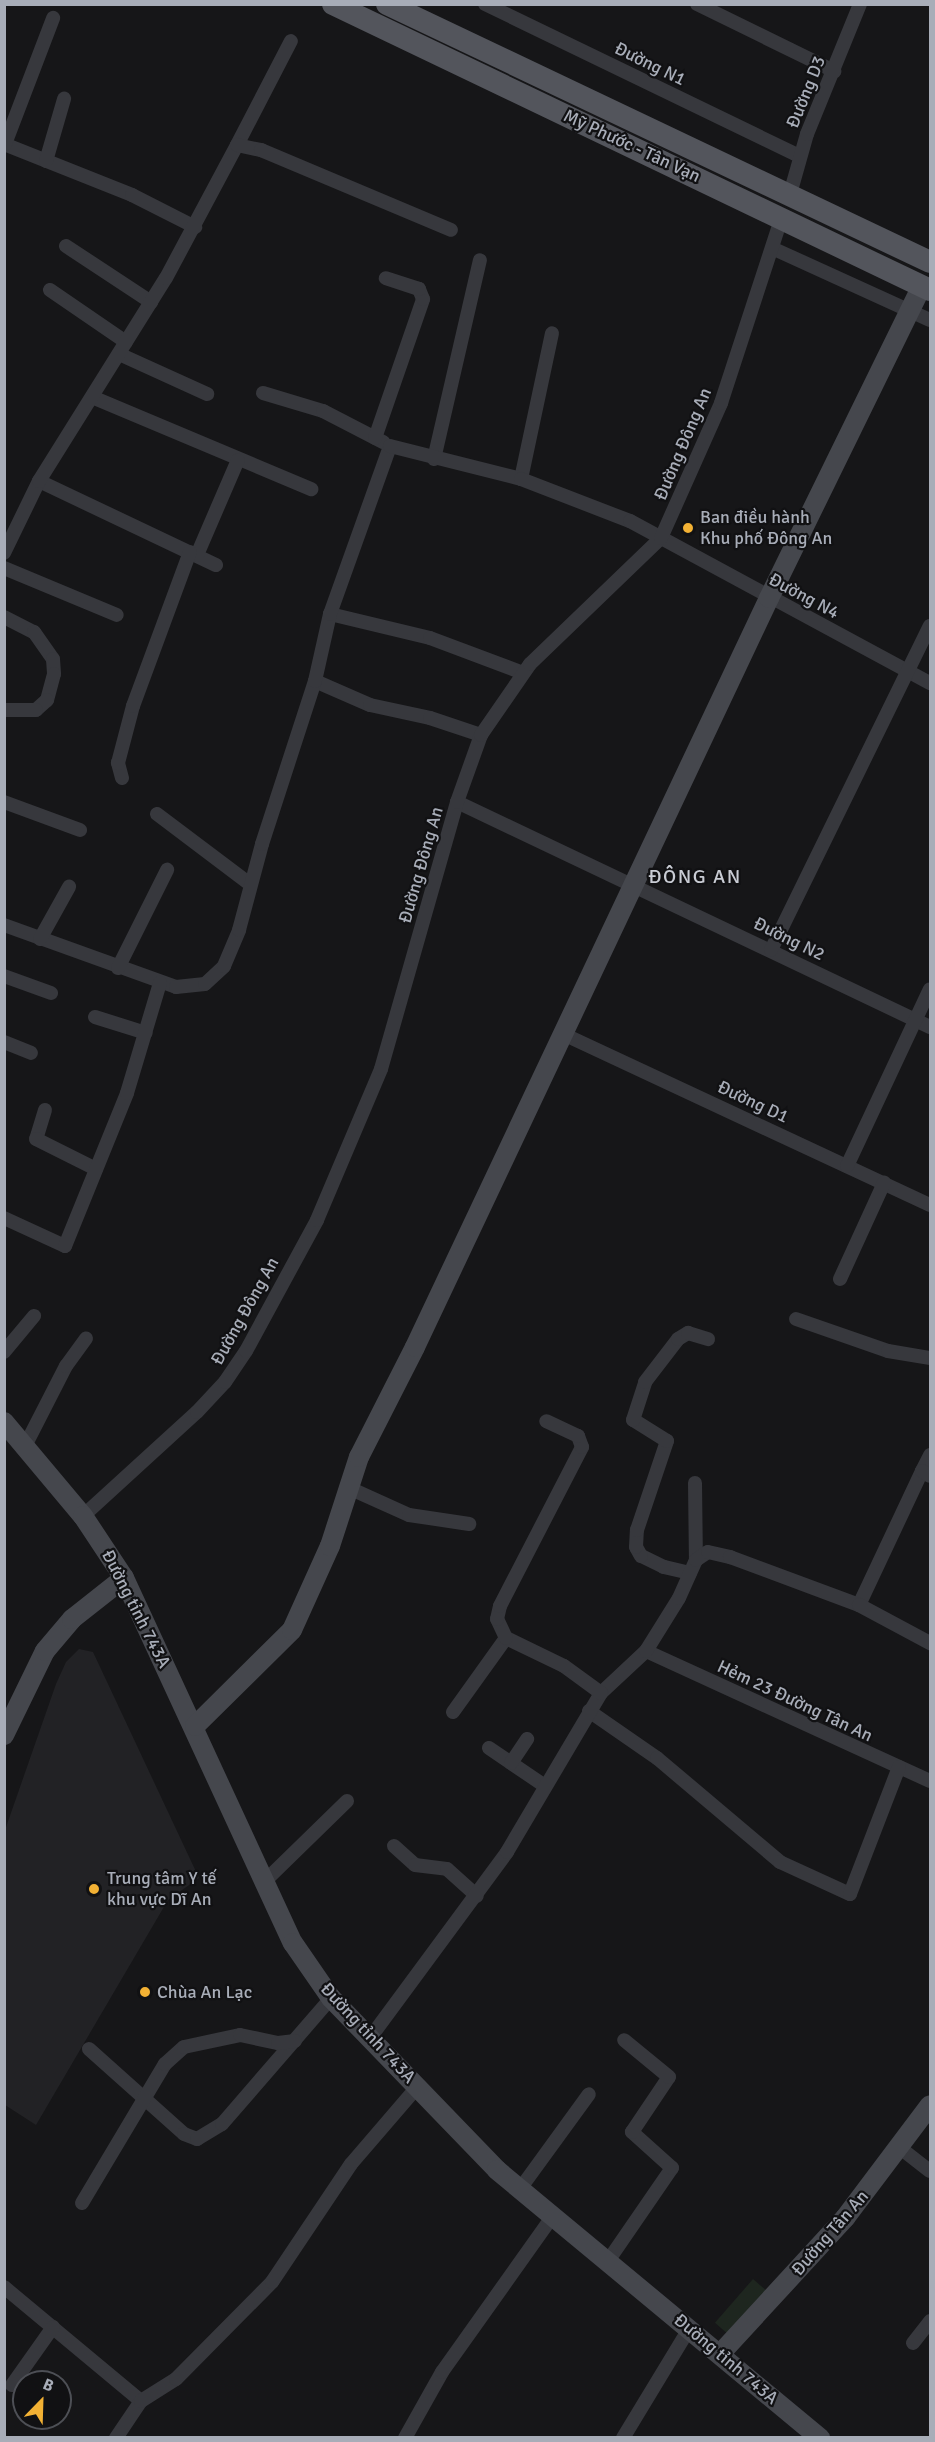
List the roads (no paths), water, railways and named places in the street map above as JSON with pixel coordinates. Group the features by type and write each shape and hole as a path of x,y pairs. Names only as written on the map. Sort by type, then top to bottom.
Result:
{"main road":[{"name":"Mỹ Phước - Tân Vạn","path":"333,4 928,283"},
{"name":"Mỹ Phước - Tân Vạn","path":"387,4 930,262"}],"street":[{"name":"Đường N1","path":"485,4 800,156"},
{"path":"697,4 834,71"},
{"name":"Đường D3","path":"790,194 800,156 860,4"},
{"path":"53,18 5,144 132,195 195,227"},
{"path":"4,553 39,481 123,348 195,227 291,41"},
{"path":"46,161 64,99"},
{"path":"237,145 261,150 451,230"},
{"name":"Đường Đông An","path":"83,1516 225,1382 246,1352 317,1220 381,1070 458,802 481,735 523,673 662,538 721,403 774,249 782,216"},
{"path":"66,246 151,302"},
{"path":"774,249 930,320"},
{"path":"434,459 480,261"},
{"path":"375,438 423,299 419,289 386,278"},
{"path":"195,1726 292,1630 330,1546 359,1457 415,1347 561,1033 769,598 911,311 928,283"},
{"path":"50,290 123,348 207,394"},
{"path":"521,479 552,333"},
{"name":"Đường N4","path":"263,393 323,411 390,446 434,459 521,479 579,498 662,538 769,598 930,683"},
{"path":"92,397 311,489"},
{"path":"4,925 160,983 194,988 205,984 224,966 239,930 250,884 315,681 330,614 390,446"},
{"path":"122,778 118,763 133,706 193,554 238,459"},
{"path":"39,481 216,565"},
{"path":"4,568 117,615"},
{"path":"330,614 430,638 523,673"},
{"path":"4,617 34,632 53,659 54,674 47,700 36,710 4,710"},
{"path":"771,950 930,626"},
{"path":"315,681 370,705 430,718 481,735"},
{"path":"4,802 80,830"},
{"name":"Đường N2","path":"458,802 930,1027"},
{"path":"157,814 250,884"},
{"path":"118,968 167,870"},
{"path":"40,939 69,887"},
{"path":"4,976 51,993"},
{"path":"4,1218 65,1246 146,1034 160,983"},
{"path":"847,1166 930,989"},
{"path":"95,1017 146,1034"},
{"name":"Đường D1","path":"561,1033 930,1205"},
{"path":"4,1042 32,1053"},
{"path":"45,1110 36,1139 96,1169"},
{"path":"840,1279 884,1183"},
{"path":"4,1352 34,1316"},
{"path":"796,1319 888,1351 930,1358"},
{"path":"693,1566 664,1567 642,1556 636,1547 637,1530 668,1441 633,1420 645,1382 678,1339 688,1333 708,1339"},
{"path":"12,1436 86,1338"},
{"path":"546,1421 578,1436 582,1447 500,1606 497,1619 506,1638 564,1666 601,1692"},
{"name":"Đường tỉnh 743A","path":"12,1436 83,1516 124,1578 195,1726 293,1943 331,1998 481,2154 820,2438"},
{"path":"859,1605 926,1473 930,1455"},
{"path":"693,1566 695,1483"},
{"path":"349,1488 409,1515 469,1524"},
{"path":"370,2038 477,1896 601,1692 646,1651 693,1566 708,1552 730,1557 859,1605 930,1640"},
{"path":"4,1735 45,1651 72,1619 124,1578"},
{"path":"453,1712 506,1638"},
{"name":"Hẻm 23 Đường Tân An","path":"646,1651 930,1781"},
{"path":"589,1711 657,1758 780,1862 850,1894 899,1767"},
{"path":"511,1763 527,1739"},
{"path":"489,1748 545,1786"},
{"path":"264,1882 347,1801"},
{"path":"394,1846 415,1864 447,1869 477,1896"},
{"path":"89,2049 184,2134 202,2138 222,2124 331,1998"},
{"path":"82,2203 172,2056 192,2043 247,2035 278,2043 295,2041"},
{"path":"608,2261 672,2168 632,2132 669,2077 624,2040"},
{"path":"116,2438 141,2401 176,2379 272,2282 351,2164 418,2086"},
{"path":"520,2189 589,2094"},
{"name":"Đường Tân An","path":"720,2354 845,2218 930,2105"},
{"path":"899,2147 930,2171"},
{"path":"405,2438 442,2372 553,2216"},
{"path":"4,2287 141,2401"},
{"path":"913,2343 930,2321"},
{"path":"23,2370 53,2327"},
{"path":"623,2438 689,2329"}],"place":[{"name":"Ban điều hành Khu phố Đông An","path":"688,528"},
{"name":"Trung tâm Y tế khu vực Dĩ An","path":"94,1889"},
{"name":"Chùa An Lạc","path":"145,1992"}],"district":[{"name":"ĐÔNG AN","path":"695,876"}]}
